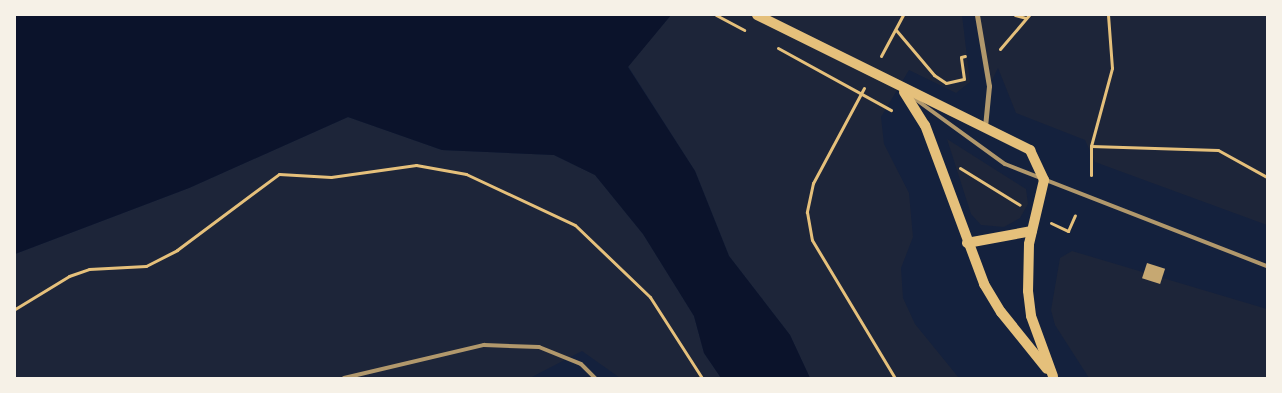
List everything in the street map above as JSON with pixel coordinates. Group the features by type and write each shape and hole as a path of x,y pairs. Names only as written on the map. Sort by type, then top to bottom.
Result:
{"main road":[{"path":"757,15 904,91 1030,150 1044,180 1032,231 1031,316 1054,377"},
{"path":"904,91 926,125 967,243 1001,312 1054,377"},
{"path":"967,243 1032,231"}],"street":[{"path":"978,15 989,86 985,128"}],"lane":[{"path":"904,91 1005,164 1267,266"},
{"path":"344,378 484,345 539,347 581,364 595,378"}],"path":[{"path":"716,15 751,34"},
{"path":"878,62 904,15"},
{"path":"1015,15 1028,16"},
{"path":"1091,175 1092,146 1112,68 1108,15"},
{"path":"1000,49 1028,16"},
{"path":"896,30 934,75 946,83 964,79 960,57 965,56"},
{"path":"768,43 890,108"},
{"path":"869,78 813,183 807,212 812,240 895,378"},
{"path":"1092,146 1218,150 1267,176"},
{"path":"15,309 69,276 89,269 146,266 176,250 279,174 331,177 416,165 466,174 575,226 650,297 702,378"},
{"path":"955,169 962,167 1024,208"},
{"path":"1051,223 1068,231 1075,215"}],"shaded area":[{"path":"15,15 671,15 628,67 695,171 729,256 790,335 810,378 721,378 704,353 694,316 643,234 595,175 554,155 442,150 348,117 189,188 15,254"},
{"path":"671,15 962,15 970,82 956,93 909,70 881,117 884,144 909,193 913,237 901,268 903,298 915,324 959,378 810,378 790,335 729,256 695,171 628,66"},
{"path":"977,15 1267,15 1267,225 1095,162 1085,140 1016,113 998,68 989,86"},
{"path":"348,117 442,150 554,155 595,175 643,234 694,316 704,353 721,378 620,378 582,351 530,378 15,378 15,254 189,188"},
{"path":"947,139 1026,189 1028,204 1020,218 1004,227 981,225 971,214"},
{"path":"1072,251 1267,309 1267,378 1089,378 1055,325 1051,310 1060,258"}],"building":[{"path":"1147,263 1165,269 1160,284 1142,278"}]}
